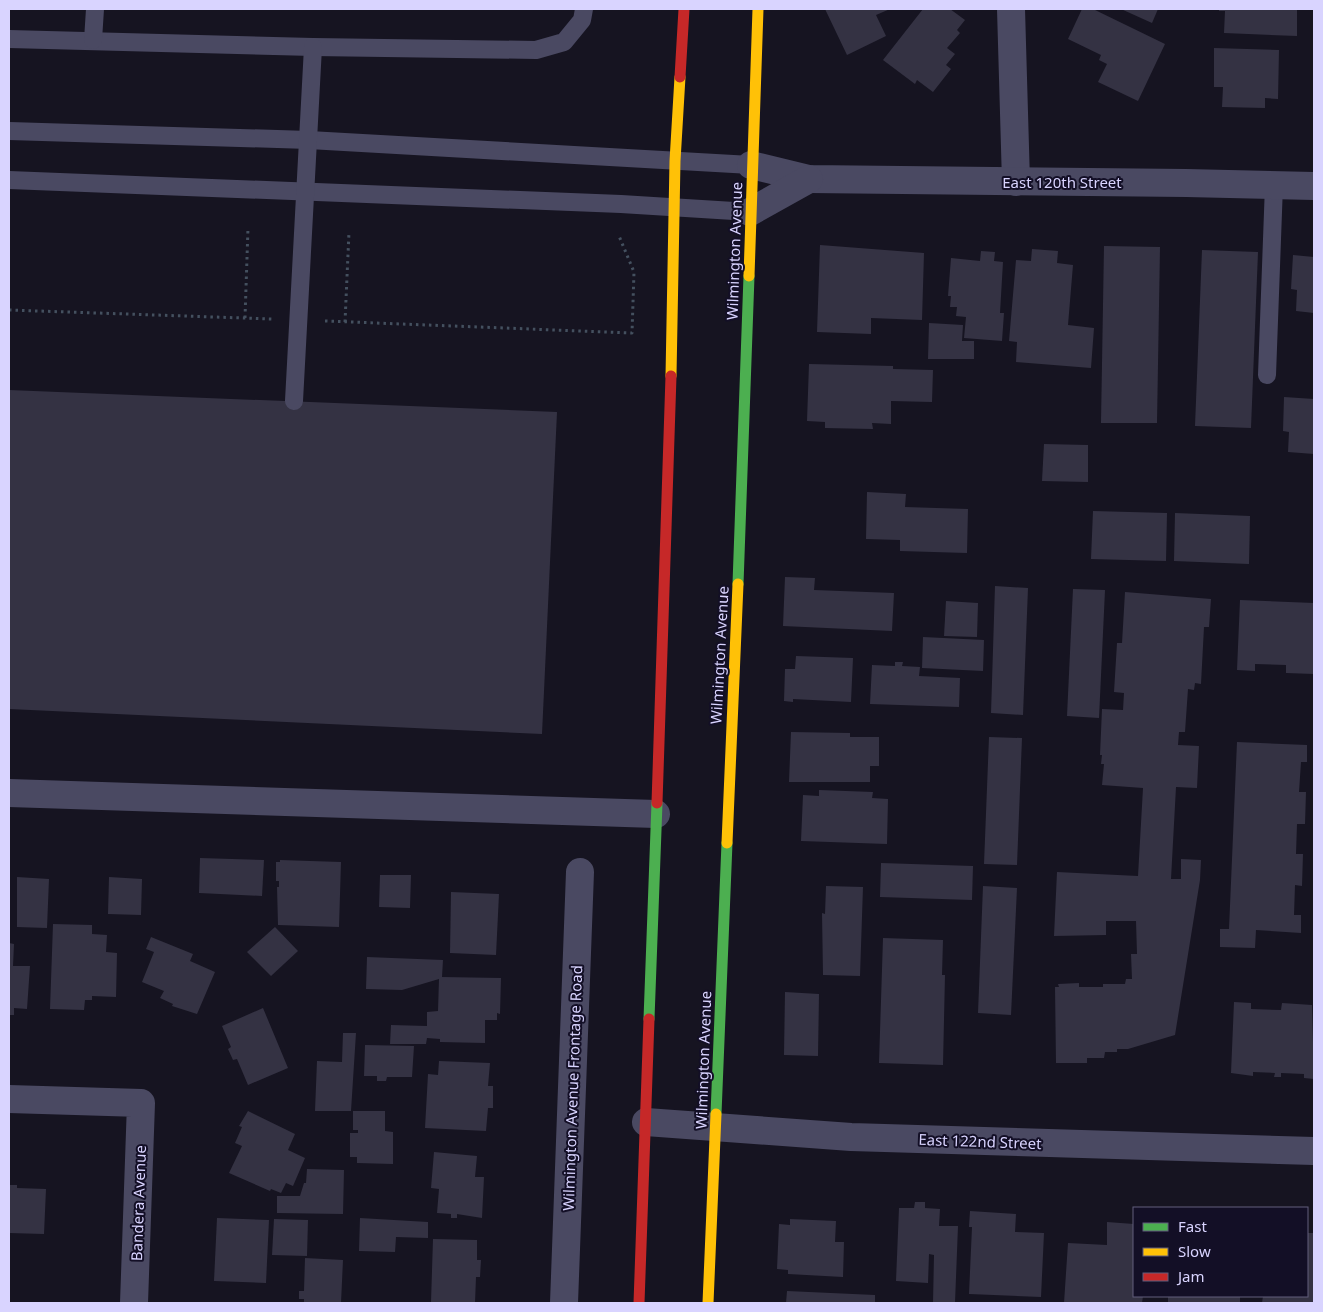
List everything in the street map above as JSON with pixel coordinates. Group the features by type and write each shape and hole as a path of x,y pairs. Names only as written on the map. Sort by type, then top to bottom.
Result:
{"main road":[{"path":"639,1303 670,436 675,160 684,9"},
{"name":"Wilmington Avenue","path":"708,1303 742,483 751,165 758,9"}],"street":[{"path":"1011,9 1016,182"},
{"name":"East 120th Street","path":"751,165 809,179 1314,186"},
{"path":"750,212 809,179"},
{"path":"9,793 656,814"},
{"name":"Wilmington Avenue Frontage Road","path":"564,1303 580,872"},
{"name":"Bandera Avenue","path":"9,1099 141,1103 134,1303"},
{"name":"East 122nd Street","path":"646,1122 852,1137 1314,1150"}],"lane":[{"path":"93,40 95,9"},
{"path":"9,38 313,47 536,50 564,42 582,20 584,9"},
{"path":"294,401 300,320 313,47"},
{"path":"9,131 309,140 751,165"},
{"path":"9,180 750,212"},
{"path":"1267,376 1274,185"}],"path":[{"path":"245,318 248,228"},
{"path":"345,322 349,232"},
{"path":"9,310 632,333 634,272 620,236"}],"building":[{"path":"825,9 890,9 876,15 886,36 847,55"},
{"path":"923,9 950,9 965,20 957,30 960,33 947,48 955,54 946,65 951,69 933,92 917,80 915,84 883,60"},
{"path":"1082,9 1093,9 1165,44 1138,101 1098,82 1107,64 1099,60 1101,55 1068,39"},
{"path":"1121,9 1158,9 1152,23"},
{"path":"1219,9 1297,9 1297,36 1224,33 1225,11 1219,11"},
{"path":"1214,48 1279,50 1278,99 1265,98 1265,108 1222,107 1223,87 1214,87"},
{"path":"820,245 924,253 922,320 871,318 871,334 817,332"},
{"path":"1104,246 1160,247 1157,423 1101,423"},
{"path":"1032,249 1058,251 1057,263 1073,265 1068,325 1094,328 1091,368 1016,362 1017,342 1009,341 1016,260 1031,261"},
{"path":"1202,250 1258,252 1251,428 1195,426"},
{"path":"981,251 995,252 994,261 1003,262 1000,313 1004,313 1002,341 964,338 966,317 956,316 957,307 950,307 951,296 948,296 951,258 980,261"},
{"path":"1293,255 1314,257 1314,313 1296,311 1297,290 1291,289"},
{"path":"929,323 963,325 962,341 974,341 974,359 928,359"},
{"path":"809,364 893,366 893,369 933,370 932,402 891,401 891,424 872,423 873,429 825,428 825,422 807,421"},
{"path":"9,390 557,412 542,734 9,709"},
{"path":"1284,397 1314,399 1314,454 1288,452 1289,432 1283,431"},
{"path":"1044,444 1088,445 1088,482 1042,481"},
{"path":"867,492 906,494 905,507 968,509 967,553 900,551 900,540 866,539"},
{"path":"1093,511 1167,513 1166,561 1091,559"},
{"path":"1175,513 1250,516 1249,564 1174,561"},
{"path":"785,577 815,578 814,590 894,593 892,631 783,626"},
{"path":"995,586 1028,588 1023,715 991,713"},
{"path":"1073,589 1105,590 1099,718 1067,716"},
{"path":"1125,592 1211,599 1209,627 1204,627 1201,684 1195,683 1194,690 1188,689 1185,732 1179,732 1178,745 1199,746 1197,788 1176,787 1171,879 1181,879 1181,859 1201,860 1200,880 1175,1035 1128,1049 1117,1049 1117,1052 1105,1052 1104,1058 1087,1058 1087,1063 1056,1063 1055,987 1059,987 1058,984 1079,983 1079,987 1103,987 1103,984 1125,984 1126,979 1132,979 1131,954 1137,954 1136,921 1106,921 1106,935 1054,936 1057,872 1138,876 1143,788 1102,785 1104,764 1101,764 1102,755 1100,755 1102,709 1123,710 1124,693 1114,692 1117,643 1122,643"},
{"path":"1240,600 1314,603 1314,674 1286,673 1286,665 1255,664 1255,671 1237,670"},
{"path":"946,601 978,603 977,637 944,636"},
{"path":"923,637 984,640 983,671 922,668"},
{"path":"796,656 853,658 851,702 793,699 793,702 784,701 785,669 795,669"},
{"path":"895,662 903,662 902,666 920,667 919,676 960,678 959,707 870,704 872,665 895,666"},
{"path":"791,732 850,733 850,737 879,737 879,766 870,766 870,782 789,782"},
{"path":"989,737 1022,738 1017,865 984,864"},
{"path":"1237,742 1307,745 1307,762 1301,762 1299,792 1306,792 1305,824 1297,824 1296,854 1303,854 1302,886 1295,885 1294,915 1301,915 1301,933 1256,930 1255,948 1220,947 1220,929 1229,929"},
{"path":"819,790 873,792 872,798 888,799 887,844 801,841 803,795 819,796"},
{"path":"200,858 264,860 262,896 199,893"},
{"path":"280,860 341,862 339,927 278,925 277,887 279,887 279,881 276,881 276,862 280,862"},
{"path":"881,863 973,866 972,900 880,897"},
{"path":"380,875 411,875 410,908 379,907"},
{"path":"17,877 49,879 47,928 17,927"},
{"path":"109,877 142,879 141,915 108,914"},
{"path":"826,886 863,887 860,976 823,975 822,913 825,914"},
{"path":"983,886 1017,888 1011,1015 978,1013"},
{"path":"451,892 499,894 496,955 450,953"},
{"path":"53,924 92,925 92,934 107,935 106,952 117,953 116,997 92,996 92,1000 85,1000 84,1010 50,1009"},
{"path":"275,927 298,951 271,976 247,952"},
{"path":"151,937 193,954 190,961 215,972 197,1014 172,1006 173,1004 160,998 164,991 142,982 154,952 146,949"},
{"path":"883,938 943,940 942,975 945,975 943,1065 879,1063"},
{"path":"9,943 14,944 13,966 30,966 27,1009 14,1008 14,1015 9,1015"},
{"path":"367,957 443,960 442,977 501,978 500,1014 497,1013 497,1020 485,1020 485,1043 440,1042 440,1039 427,1038 426,1044 390,1044 391,1025 427,1026 427,1012 438,1011 439,979 402,990 366,989"},
{"path":"785,992 819,994 818,1056 784,1055"},
{"path":"1234,1002 1251,1003 1251,1009 1281,1010 1282,1003 1312,1005 1314,1079 1304,1078 1304,1074 1281,1073 1281,1077 1274,1077 1275,1073 1253,1072 1253,1076 1231,1073"},
{"path":"263,1008 288,1068 248,1085 237,1059 233,1060 228,1049 231,1047 222,1026"},
{"path":"343,1033 356,1033 351,1111 315,1111 317,1061 342,1062"},
{"path":"365,1045 414,1046 412,1077 387,1077 386,1081 377,1081 377,1076 364,1076"},
{"path":"439,1061 490,1063 488,1086 493,1086 493,1108 488,1108 486,1131 425,1128 428,1074 438,1075"},
{"path":"248,1111 295,1134 288,1150 305,1158 293,1186 286,1183 281,1193 271,1189 270,1191 229,1173 242,1146 235,1143 242,1127 239,1126"},
{"path":"353,1111 385,1111 385,1131 393,1132 393,1164 357,1163 357,1157 350,1157 350,1133 358,1133 358,1130 353,1130"},
{"path":"434,1152 477,1156 475,1177 484,1177 482,1218 457,1214 457,1218 451,1218 451,1214 437,1213 439,1189 431,1188"},
{"path":"307,1169 344,1170 343,1214 277,1213 277,1196 300,1196 304,1183 306,1183"},
{"path":"9,1185 17,1185 17,1188 46,1189 44,1234 9,1233"},
{"path":"915,1202 925,1202 925,1208 940,1209 939,1226 958,1226 955,1303 933,1303 934,1255 929,1254 928,1283 896,1281 899,1208 914,1208"},
{"path":"970,1211 1016,1214 1015,1232 1044,1233 1041,1297 969,1294 972,1227 969,1227"},
{"path":"217,1218 269,1220 266,1283 214,1281"},
{"path":"360,1218 428,1222 428,1238 396,1237 395,1252 359,1251"},
{"path":"274,1219 308,1220 307,1256 272,1255"},
{"path":"790,1219 836,1221 835,1242 844,1242 843,1277 788,1274 788,1270 777,1269 779,1224 790,1225"},
{"path":"1107,1222 1133,1224 1133,1297 1143,1297 1142,1303 1064,1303 1068,1243 1107,1245"},
{"path":"1308,1233 1314,1233 1314,1303 1262,1303 1263,1297 1308,1297"},
{"path":"433,1239 477,1240 477,1260 481,1260 480,1277 476,1277 475,1303 431,1302"},
{"path":"305,1258 343,1260 341,1303 304,1302 304,1299 299,1299 299,1291 304,1291"},
{"path":"787,1291 875,1295 875,1303 786,1303"},
{"path":"1168,1297 1240,1297 1240,1303 1168,1302"}],"traffic: fast":[{"path":"738,584 749,276"},
{"path":"649,1019 657,803"},
{"path":"716,1114 727,843"}],"traffic: slow":[{"path":"749,276 758,9"},
{"path":"671,376 675,161 680,77"},
{"path":"727,843 738,584"},
{"path":"708,1303 716,1114"}],"traffic: jam":[{"path":"680,77 684,9"},
{"path":"657,803 671,376"},
{"path":"639,1303 649,1019"}]}
